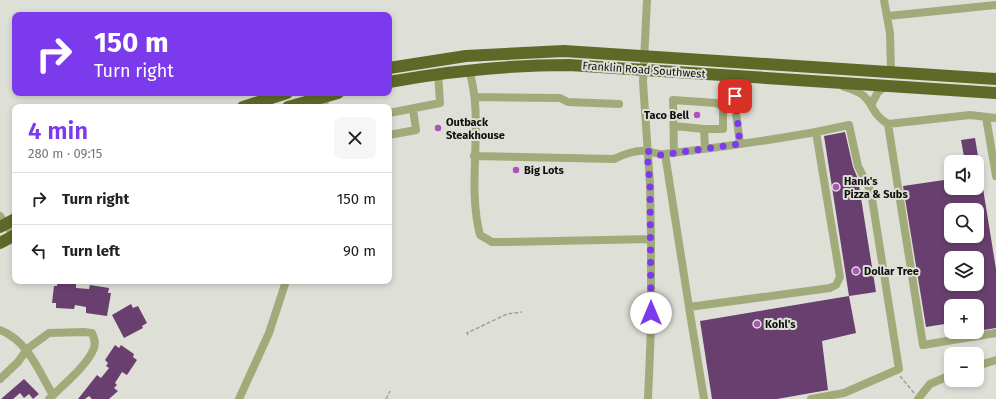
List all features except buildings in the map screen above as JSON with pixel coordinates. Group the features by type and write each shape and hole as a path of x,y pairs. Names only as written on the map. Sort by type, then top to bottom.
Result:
{"highway":[{"name":"Franklin Road Southwest","path":"392,67 433,60 509,53 564,51 645,55 996,79"},
{"name":"Franklin Road Southwest","path":"392,81 438,73 469,70 562,65 644,69 996,93"},
{"path":"252,104 278,96"},
{"path":"302,104 325,99"},
{"path":"0,243 12,236"}],"street":[{"path":"647,0 644,69 647,151 650,184 651,239 651,328 648,399"},
{"path":"884,0 888,16 891,72"},
{"path":"888,16 968,4 996,5"},
{"path":"469,70 475,97 474,156 477,222 480,235 492,242 651,239"},
{"path":"392,112 440,103 438,73"},
{"path":"736,76 736,113 740,144"},
{"path":"834,82 864,95 872,104 879,119 888,124 970,115 996,118"},
{"path":"872,104 878,92 887,85"},
{"path":"475,97 560,98 568,102 619,104"},
{"path":"674,126 704,129 723,128 724,109 720,104 674,100 674,126 674,153"},
{"path":"392,134 416,130 413,109"},
{"path":"986,117 996,176"},
{"path":"888,124 923,345 996,333"},
{"path":"474,156 614,159 628,153 647,151 660,155 816,132 849,125 858,166 870,192 899,370 844,393 811,399"},
{"path":"704,129 705,148"},
{"path":"689,308 830,288 838,281 840,277 816,132"},
{"path":"665,154 704,399"},
{"path":"5,222 12,232"},
{"path":"239,399 269,333 285,284"},
{"path":"0,330 13,335 27,349 51,397 86,362 94,347 95,339 92,333 49,333 27,349 18,362 0,378"},
{"path":"984,364 996,360"},
{"path":"918,398 930,384 944,378"}],"path":[{"path":"468,336 467,333 502,316 522,312"},
{"path":"899,370 901,379 911,392 918,398"},
{"path":"386,399 390,391"}],"place":[{"name":"Taco Bell","path":"697,115"},
{"name":"Outback Steakhouse","path":"438,128"},
{"name":"Big Lots","path":"516,170"},
{"name":"Hank's Pizza & Subs","path":"836,187"},
{"name":"Dollar Tree","path":"856,271"},
{"name":"Kohl's","path":"757,324"}],"route":[{"path":"651,313 650,184 647,151 660,155 740,144 735,96"}]}
